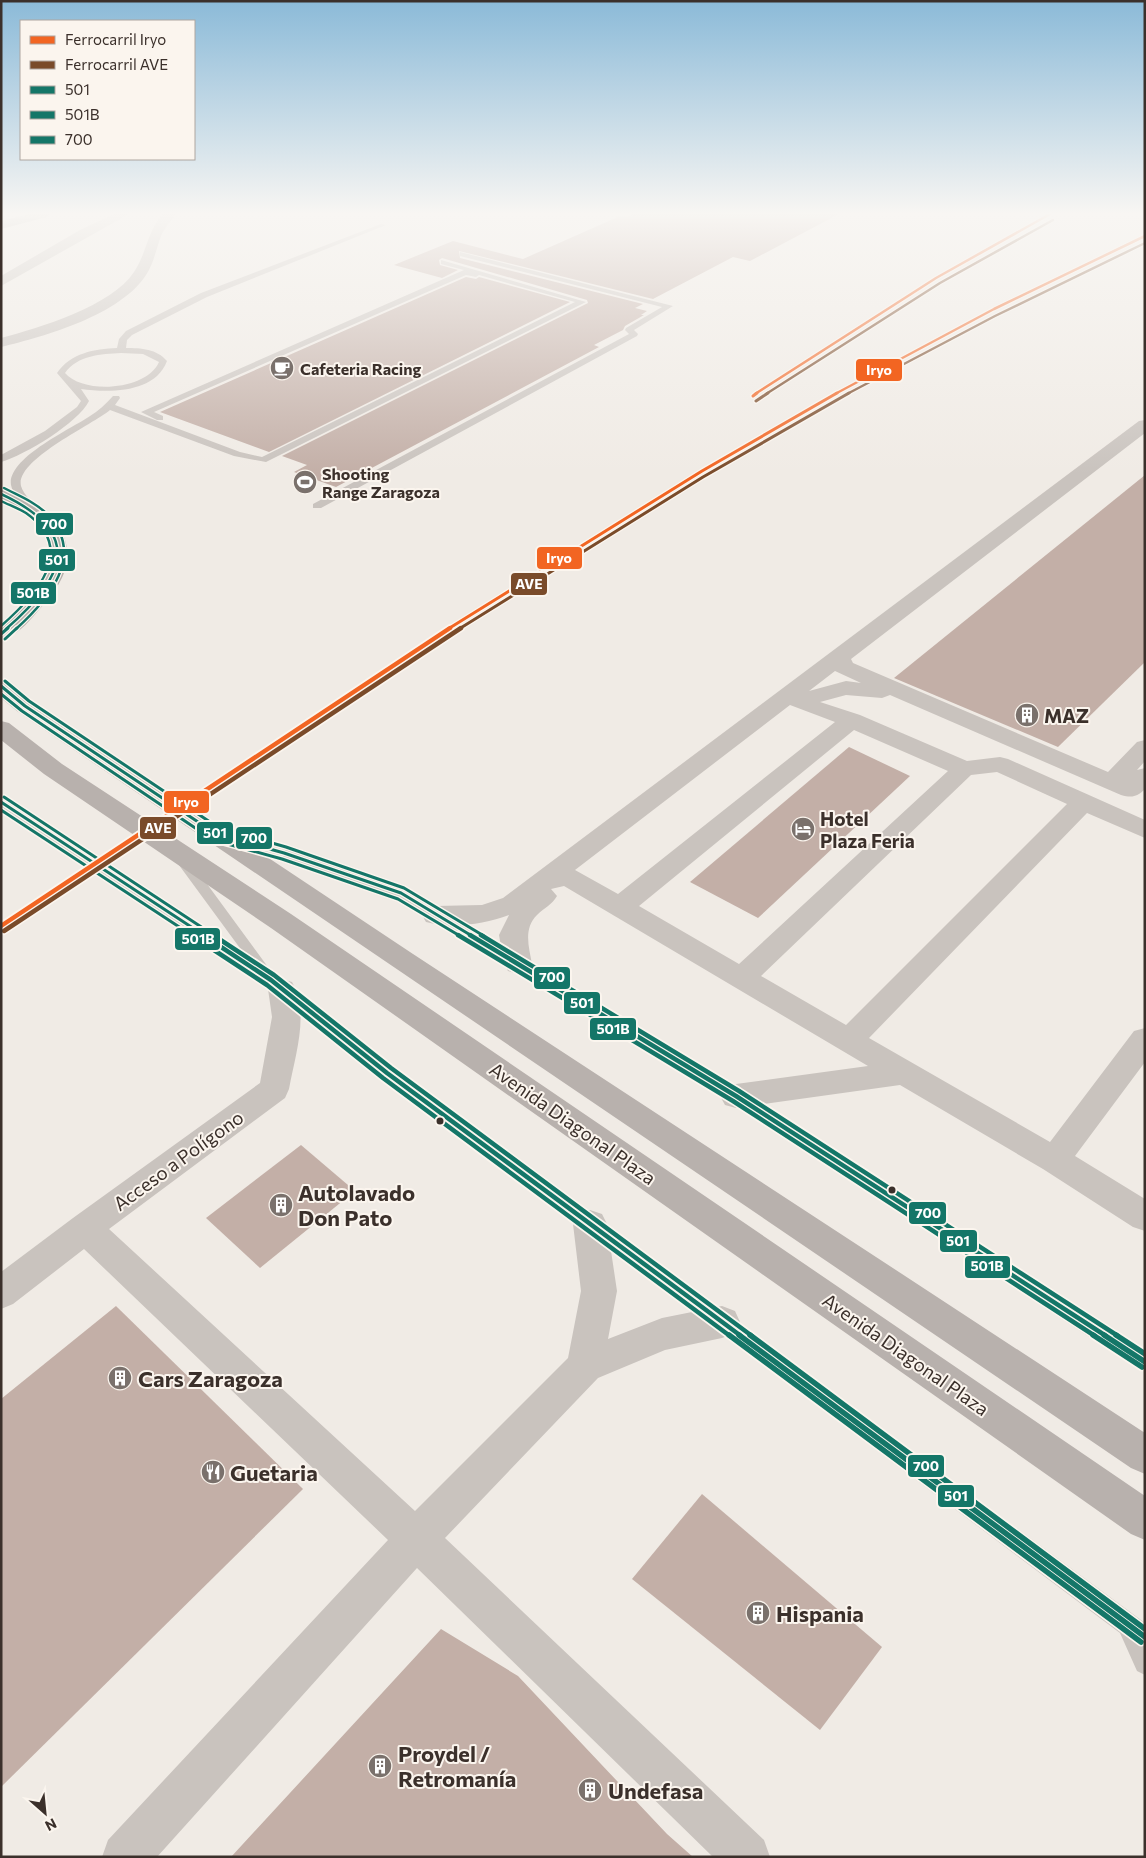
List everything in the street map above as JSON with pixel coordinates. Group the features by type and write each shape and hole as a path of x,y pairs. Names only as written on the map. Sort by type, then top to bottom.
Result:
{"main road":[{"path":"1,494 35,510 56,536 59,551 57,568 50,585 37,603 1,634"},
{"name":"Avenida Diagonal Plaza","path":"1,686 25,706 1145,1455"},
{"name":"Avenida Diagonal Plaza","path":"1,728 53,769 281,921 1145,1520"}],"street":[{"path":"1,343 46,330 73,319 108,301"},
{"path":"436,914 483,914 513,904 558,878 801,700 846,662 1145,425"},
{"path":"518,964 513,935 525,910 558,878 1145,435"},
{"path":"846,662 908,695 1130,790 1136,780 1145,747"},
{"path":"846,662 1136,780"},
{"path":"801,700 846,688 908,695"},
{"path":"801,700 964,769 1000,764 1145,830"},
{"path":"619,908 852,720"},
{"path":"742,978 964,769"},
{"path":"849,1040 1084,802"},
{"path":"558,878 619,908 742,978 1054,1160 1145,1217"},
{"name":"Acceso a Polígono","path":"1,1293 85,1228 274,1088 287,1017 277,984"},
{"path":"1054,1160 1145,1039"},
{"path":"736,1096 904,1073"},
{"path":"585,1366 599,1291 590,1224"},
{"path":"85,1228 416,1539 747,1857"},
{"path":"125,1857 416,1539 585,1366 662,1334 722,1322"}],"lane":[{"path":"121,350 123,339 129,333 193,301"},
{"path":"251,456 245,450 146,412 400,301"},
{"path":"110,406 237,454 263,460 582,302 577,301"},
{"path":"317,506 634,334 629,330 669,306 648,301"},
{"path":"1,459 34,442 80,411 85,401 82,395 63,379 61,373 64,367 72,361 95,353 121,350 148,352 158,356 163,361 163,367 158,374 124,390 110,406 34,455 24,464 18,474 16,483 22,498 35,510"},
{"path":"70,384 99,389 134,384"},
{"path":"1,802 277,984 387,1073 1136,1631 1145,1663"},
{"path":"216,834 284,853 401,893 736,1096 1145,1362"},
{"path":"174,850 277,984"}],"building":[{"path":"412,301 570,302 269,452 160,412"},
{"path":"587,301 630,301 643,304 635,308 647,311 641,315 644,315 625,326 623,330 594,345 599,347 336,487 294,472 307,465 282,456 588,303"},
{"path":"1145,475 1145,662 1058,747 894,678"},
{"name":"Hotel Plaza Feria","path":"849,747 910,776 758,918 690,882"},
{"name":"Autolavado Don Pato","path":"301,1145 355,1191 260,1268 206,1218"},
{"path":"116,1306 303,1489 1,1787 1,1399"},
{"name":"Hispania","path":"702,1494 882,1647 820,1730 632,1579"},
{"path":"441,1629 518,1676 667,1834 693,1857 231,1857"}],"rail line":[{"name":"Iryo","path":"753,396 901,301"},
{"name":"AVE","path":"756,401 912,301"},
{"name":"Iryo","path":"1,926 279,740 560,558 702,471 847,388 1011,301"},
{"name":"AVE","path":"4,931 420,654 561,564 703,477 848,394 1026,301"}],"transit line":[{"name":"700","path":"4,488 30,501 47,514 62,537 64,553 61,570 54,586 31,615 5,639"},
{"name":"501","path":"1,494 25,506 46,523 56,538 58,553 55,569 37,599 1,634"},
{"name":"501B","path":"1,501 26,513 42,527 50,542 51,557 38,587 27,601 1,626"},
{"name":"700","path":"5,681 29,701 219,828 286,847 404,888 739,1091 1145,1354"},
{"name":"501","path":"1,686 25,706 216,834 284,853 401,893 736,1096 1145,1362"},
{"name":"501B","path":"1,694 22,711 213,840 282,859 398,899 733,1101 1142,1367"},
{"name":"700","path":"4,797 274,975 391,1068 1145,1629"},
{"name":"501","path":"1,802 271,980 387,1073 1145,1637"},
{"name":"501B","path":"1,810 267,985 383,1078 1141,1642"}],"place":[{"name":"Cafeteria Racing","path":"282,368"},
{"name":"Shooting Range Zaragoza","path":"305,482"},
{"name":"MAZ","path":"1027,715"},
{"name":"Hotel Plaza Feria","path":"803,829"},
{"name":"Autolavado Don Pato","path":"281,1205"},
{"name":"Cars Zaragoza","path":"120,1378"},
{"name":"Guetaria","path":"213,1472"},
{"name":"Hispania","path":"758,1613"},
{"name":"Proydel / Retromanía","path":"380,1766"},
{"name":"Undefasa","path":"590,1790"}]}
